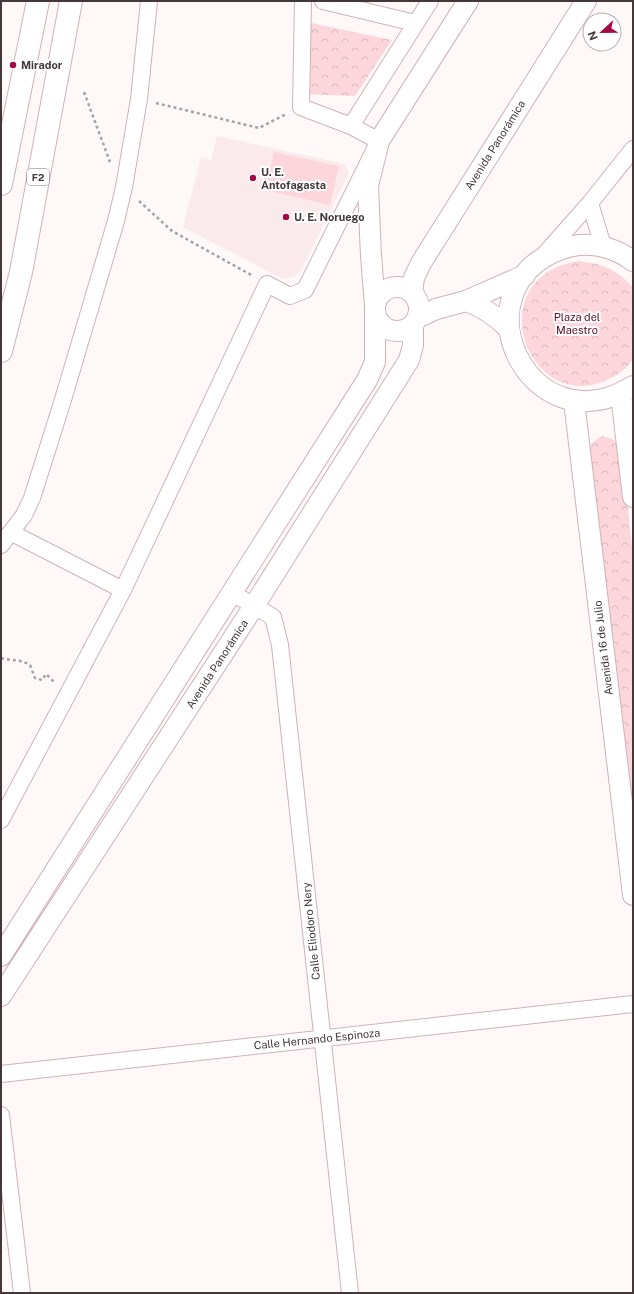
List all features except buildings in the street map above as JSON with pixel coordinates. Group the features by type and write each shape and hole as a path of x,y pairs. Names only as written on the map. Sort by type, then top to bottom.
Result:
{"highway":[{"path":"1,184 38,1"},
{"name":"F2","path":"1,351 21,272 71,1"}],"street":[{"path":"1,545 24,515 34,491 67,388 116,221 124,187 140,99 149,1"},
{"path":"303,1 301,107 351,126 379,141"},
{"path":"323,1 415,23"},
{"path":"351,126 430,1"},
{"path":"1,820 123,590 267,284 290,296 304,290 379,141 468,1"},
{"name":"Avenida Panorámica","path":"414,296 414,278 421,263 586,1"},
{"path":"1,956 367,380 375,362 375,308 368,186 379,141"},
{"path":"633,149 590,203 525,275 513,297 509,309 508,328 514,353 528,376 549,392 574,401 598,401 627,390 633,497"},
{"path":"590,203 603,246"},
{"path":"539,261 553,252 569,246 586,244 603,246 624,254 633,261"},
{"path":"436,309 400,287 387,289 382,293 375,308 382,324 387,328 401,330 436,309 466,301 525,275"},
{"path":"414,296 418,305 415,321"},
{"path":"466,301 482,307 496,315 508,328"},
{"name":"Avenida Panorámica","path":"1,996 254,606 409,360 413,345 415,321"},
{"name":"Avenida 16 de Julio","path":"574,401 633,895"},
{"path":"12,532 123,590"},
{"name":"Calle Eliodoro Nery","path":"232,593 273,617 280,645 350,1293"},
{"name":"Calle Hernando Espinoza","path":"1,1074 633,1004"},
{"path":"1,1115 22,1293"}],"path":[{"path":"84,92 106,154 124,187 172,231 267,284"},
{"path":"140,99 259,128 301,107"},
{"path":"1,659 13,661 21,660 30,665 36,678 42,680 46,674 68,694"}],"shaded area":[{"path":"217,136 345,164 349,173 301,271 295,276 283,279 183,227 201,157 211,160"}],"green space":[{"path":"307,22 392,40 355,96 304,94"},
{"path":"274,152 339,166 330,205 265,190"},
{"name":"Plaza del Maestro","path":"578,261 608,268 620,275 633,287 633,359 623,370 611,378 602,382 577,386 556,380 539,365 527,346 522,324 525,302 536,282 557,267"},
{"path":"603,436 614,440 621,447 633,556 633,846 587,449 594,441"}],"place":[{"name":"Mirador","path":"13,65"},
{"name":"U. E. Antofagasta","path":"253,178"},
{"name":"U. E. Noruego","path":"286,217"}]}
